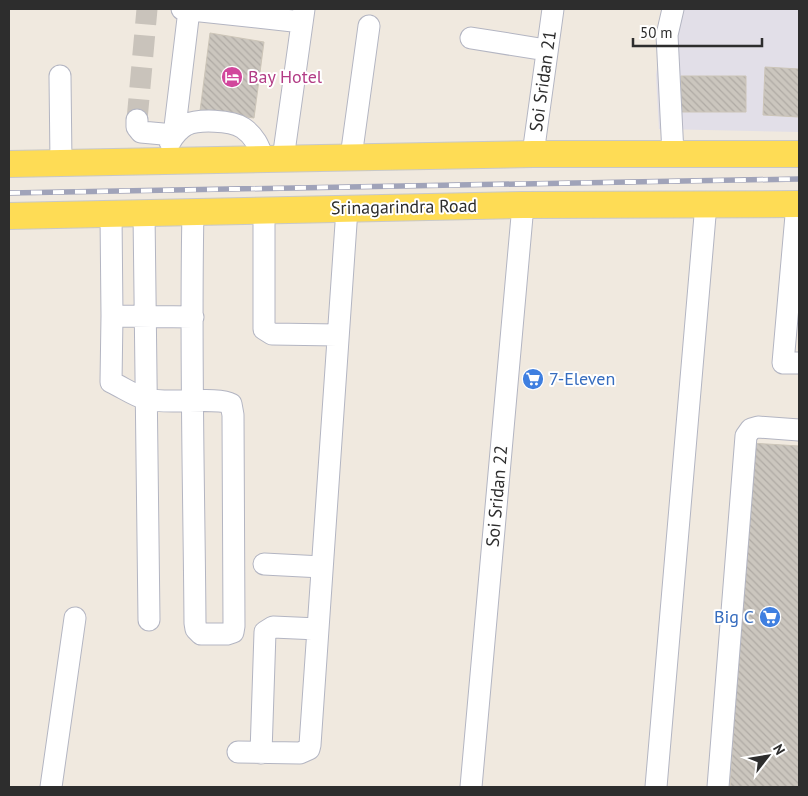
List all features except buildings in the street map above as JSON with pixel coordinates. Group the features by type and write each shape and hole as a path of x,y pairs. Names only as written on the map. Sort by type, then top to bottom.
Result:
{"main road":[{"path":"9,164 533,154 799,154"},
{"name":"Srinagarindra Road","path":"9,216 523,205 798,204"}],"street":[{"path":"158,161 174,135 193,9 303,15 273,159"},
{"name":"Soi Sridan 21","path":"533,154 553,9"},
{"path":"673,9 667,35 673,154"},
{"path":"351,157 369,26"},
{"path":"471,38 546,50"},
{"path":"60,76 61,163"},
{"path":"137,120 137,127 141,132 174,135 192,123 238,126 273,159"},
{"path":"656,787 706,204"},
{"path":"798,204 783,363 799,363"},
{"name":"Soi Sridan 22","path":"471,787 523,205"},
{"path":"238,752 300,754 309,749 347,209"},
{"path":"264,211 263,323 265,331 272,334 337,335"},
{"path":"111,214 111,382 146,399 194,402 224,402 231,404 233,408 234,626 232,632 227,634 201,634 196,629 194,402 193,317 193,212"},
{"path":"144,213 149,620"},
{"path":"112,316 193,317"},
{"path":"718,787 746,436 748,431 754,428 799,430"},
{"path":"264,564 322,566"},
{"path":"52,787 75,618"},
{"path":"261,753 265,632 273,627 318,629"}],"shaded area":[{"path":"666,9 799,9 799,132 659,129 656,75"}],"tunnel":[{"path":"137,120 147,9"}],"railway":[{"path":"9,193 799,179"}],"place":[{"name":"Bay Hotel","path":"232,77"},
{"name":"7-Eleven","path":"533,379"},
{"name":"Big C","path":"770,617"}]}
